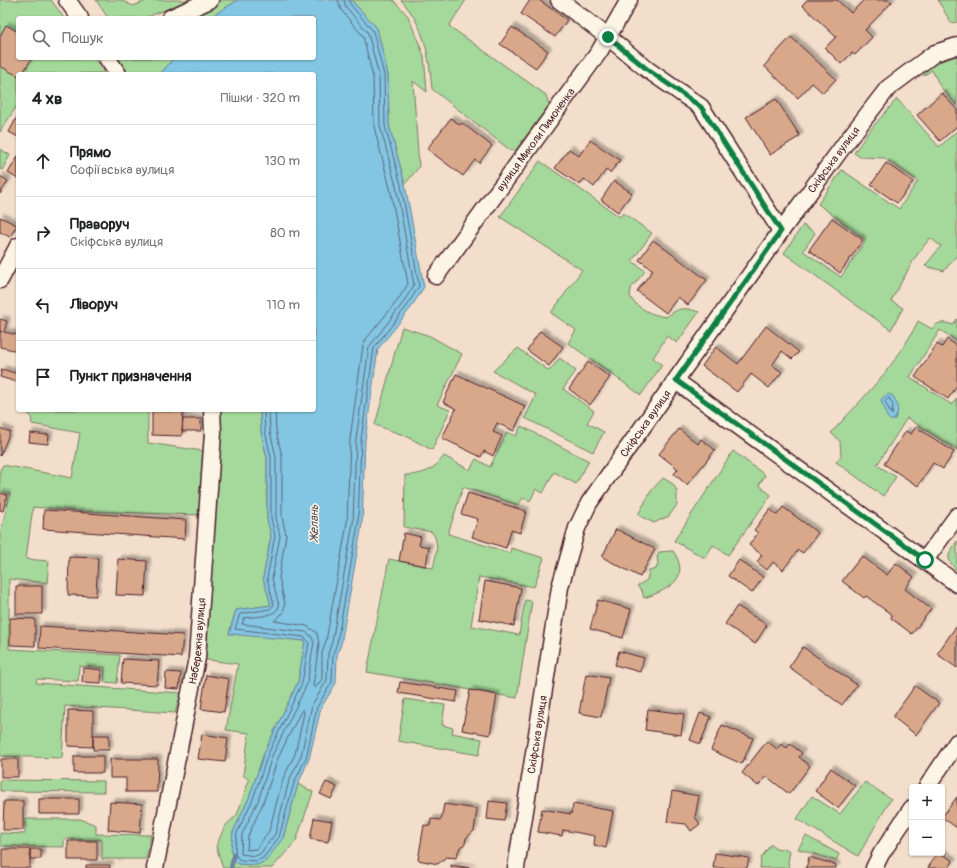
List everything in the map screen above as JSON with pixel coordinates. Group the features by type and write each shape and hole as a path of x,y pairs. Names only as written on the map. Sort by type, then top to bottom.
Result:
{"street":[{"path":"67,0 79,16"},
{"path":"174,16 210,0"},
{"path":"559,0 608,37 648,70 701,107 781,231"},
{"name":"вулиця Миколи Пимоненка","path":"436,276 599,52 629,0"},
{"name":"Скіфська вулиця","path":"516,868 560,587 577,528 588,503 781,231 888,88 936,53 957,46"},
{"path":"108,60 117,72"},
{"path":"0,280 16,250"},
{"path":"676,380 957,584"},
{"name":"Набережна вулиця","path":"155,868 197,658 213,433 212,412"},
{"path":"925,560 957,516"},
{"path":"929,784 957,742"},
{"path":"874,868 881,854 909,812"}],"green space":[{"path":"0,0 51,0 63,16 16,16 16,60 95,60 103,72 16,72 16,107 0,132"},
{"path":"96,0 121,0 133,6 149,0 189,0 150,16 107,16"},
{"path":"223,0 238,0 212,16 195,16"},
{"path":"351,0 393,0 408,16 424,56 427,92 413,81 419,167 405,184 389,125 388,75 377,28"},
{"path":"401,0 466,0 449,26 546,95 549,105 515,151 510,150 432,89 427,53 421,31 416,20"},
{"path":"938,0 957,0 957,22 951,23"},
{"path":"957,56 957,106 940,86 932,70 923,76 928,69 933,66"},
{"path":"117,60 172,60 162,72 124,72"},
{"path":"897,99 939,147 957,131 957,255 944,271 925,266 941,246 930,238 914,259 891,301 903,308 891,330 784,253 803,225 815,233 803,251 841,277 866,240 818,204 842,170 899,209 918,181 884,158 860,157 854,153 870,130"},
{"path":"0,149 10,155 2,170 0,169"},
{"path":"540,161 620,217 623,213 652,233 632,261 645,271 631,288 630,297 637,305 651,313 666,317 675,311 682,309 689,309 699,312 677,343 667,336 653,358 662,365 641,395 568,343 576,330 551,313 582,270 500,217"},
{"path":"957,319 957,341 940,330 910,377 952,405 957,398 957,450 907,418 877,465 896,477 883,496 836,462 841,456 840,441 831,433 890,367 910,337 918,321 932,329 939,323 953,325"},
{"path":"402,327 430,336 462,354 437,405 450,410 432,450 406,436 375,425"},
{"path":"518,348 549,371 560,358 576,371 563,389 594,411 587,423 604,432 593,452 525,418 536,395 493,371"},
{"path":"26,412 148,412 148,443 203,451 199,515 80,511 33,507 26,559 49,561 47,583 9,579 9,649 120,655 117,683 104,682 105,668 79,666 78,681 37,679 36,683 181,693 175,713 65,706 62,758 0,756 0,534 10,494 0,491 0,470 3,465 72,478 80,433 32,424 31,416"},
{"path":"218,412 260,412 261,432 267,458 267,519 271,536 263,578 271,605 236,610 229,633 305,641 298,682 264,753 249,798 233,832 232,858 238,864 257,865 283,838 298,784 313,792 296,841 272,868 223,868 216,846 225,826 237,815 249,780 243,775 249,733 226,730 238,664 201,659"},
{"path":"521,426 589,461 576,484 554,472 543,493 536,489 530,501 523,498 518,505 463,487 448,534 510,553 511,548 544,558 534,587 479,577 471,626 519,635 525,600 532,601 517,698 367,672 389,559 433,568 437,549 436,540 432,532 404,527 405,475 428,471 444,456 470,470 476,459 490,467 507,432 516,436"},
{"path":"733,451 765,475 759,485 771,495 728,555 713,545 705,558 674,541"},
{"path":"663,478 673,484 677,491 677,505 669,516 654,523 638,515 651,491"},
{"path":"957,541 957,571 949,561 949,554"},
{"path":"673,551 680,569 679,576 669,587 644,598 642,591 637,586 647,580 649,571 656,569 659,552"},
{"path":"405,699 445,705 442,725 453,728 452,733 482,739 479,755 398,741"},
{"path":"0,780 104,781 104,792 0,791"},
{"path":"865,782 891,799 858,856 797,819 812,796 840,814"},
{"path":"25,819 80,819 96,825 96,834 151,835 146,859 102,859 102,840 64,839 64,847 0,846 0,833 25,834"},
{"path":"806,836 839,854 836,861 798,849"},
{"path":"771,844 774,848 779,850 784,848 790,851 788,862 790,868 760,868 761,858"}],"water":[{"path":"238,0 351,0 377,28 388,75 389,125 405,184 424,287 410,309 378,349 365,440 362,524 341,644 337,655 336,683 321,708 309,759 298,784 283,838 266,861 257,865 238,864 232,858 231,849 233,832 249,798 264,753 298,682 305,641 229,634 236,610 271,605 263,578 271,536 267,519 267,458 261,432 260,412 316,412 316,72 162,72 172,60 316,60 316,16 212,16"},
{"path":"889,394 893,396 897,405 898,411 894,420 890,420 887,417 881,402 882,398"}],"building":[{"path":"530,0 539,0 567,20 555,37 521,14"},
{"path":"807,0 837,0 851,13 864,0 889,0 892,2 865,30 872,37 855,55 852,53 841,64 825,48 836,37 802,5"},
{"path":"6,25 16,31 16,60 31,60 23,72 16,72 16,75 0,66 0,36"},
{"path":"512,27 548,51 536,68 500,44"},
{"path":"791,37 836,79 823,93 812,83 798,98 764,66"},
{"path":"942,93 957,110 957,126 940,141 917,115"},
{"path":"776,99 800,136 770,155 746,117"},
{"path":"451,118 460,125 462,123 492,146 479,163 475,160 463,176 427,149"},
{"path":"16,119 16,136 9,132"},
{"path":"590,140 620,160 610,173 606,170 594,187 584,179 580,185 555,168 569,149 579,156"},
{"path":"16,159 16,178 8,173"},
{"path":"886,163 913,182 897,203 871,185"},
{"path":"0,176 8,181 0,194"},
{"path":"614,181 632,193 618,212 601,200"},
{"path":"0,217 16,225 10,237 0,232"},
{"path":"832,218 863,240 840,273 809,250"},
{"path":"653,240 707,280 688,305 678,297 666,313 637,291 653,270 639,260"},
{"path":"0,319 7,321 4,332 16,335 16,351 0,347"},
{"path":"766,326 799,352 792,359 782,351 772,365 782,372 769,388 751,374 737,392 702,366 716,347 738,364"},
{"path":"540,331 563,347 549,366 527,350"},
{"path":"947,339 957,346 957,386 948,399 915,377 937,344 942,347"},
{"path":"588,362 610,377 590,405 569,389"},
{"path":"2,369 16,373 16,382 0,377"},
{"path":"456,374 525,406 514,431 497,423 493,432 502,436 493,456 484,451 481,457 442,438 456,409 443,402"},
{"path":"152,412 183,412 182,436 152,435"},
{"path":"183,419 201,419 201,431 182,431"},
{"path":"916,427 954,452 943,469 933,463 918,486 884,464 906,431 911,434"},
{"path":"0,428 10,432 0,456"},
{"path":"679,429 698,444 701,439 715,450 687,485 674,474 678,469 659,454"},
{"path":"30,433 49,435 48,444 29,442"},
{"path":"0,493 7,495 3,511 0,510"},
{"path":"468,493 526,511 520,533 511,530 506,548 472,537 478,519 461,514"},
{"path":"783,507 818,533 803,553 798,550 783,570 773,562 767,570 757,562 762,555 749,545 758,533 754,530 770,509 777,515"},
{"path":"44,510 186,520 185,539 43,529"},
{"path":"616,529 655,549 640,577 602,557"},
{"path":"404,533 421,537 419,545 429,547 426,566 399,561"},
{"path":"862,556 887,575 896,563 914,577 905,589 931,609 912,634 891,618 892,615 866,596 864,598 842,581"},
{"path":"69,557 98,558 96,596 68,595"},
{"path":"118,559 147,561 145,596 116,595"},
{"path":"739,560 763,577 752,593 728,576"},
{"path":"485,581 521,588 514,626 479,619"},
{"path":"16,586 42,586 42,614 16,614"},
{"path":"598,600 631,609 623,638 590,629"},
{"path":"737,606 767,625 755,644 725,624"},
{"path":"10,618 35,619 35,646 10,645"},
{"path":"40,626 183,635 181,657 39,648"},
{"path":"955,628 957,629 957,668 937,654"},
{"path":"803,647 857,685 842,705 789,667"},
{"path":"619,651 644,658 640,672 615,665"},
{"path":"123,659 159,661 157,685 121,683"},
{"path":"83,668 102,670 101,683 82,682"},
{"path":"166,672 181,673 179,689 165,688"},
{"path":"586,674 609,678 601,717 579,713"},
{"path":"206,675 229,679 224,712 201,709"},
{"path":"400,682 458,691 456,702 398,693"},
{"path":"915,686 939,703 916,735 893,717"},
{"path":"470,690 497,695 490,735 462,730"},
{"path":"648,709 684,714 681,735 645,730"},
{"path":"68,710 93,711 93,747 68,746"},
{"path":"700,713 711,717 700,744 690,740"},
{"path":"722,725 753,738 742,764 711,750"},
{"path":"202,734 228,738 225,762 198,759"},
{"path":"93,735 109,735 109,750 93,750"},
{"path":"767,741 777,749 781,744 787,748 790,744 802,753 799,757 810,766 789,794 766,776 758,786 742,773"},
{"path":"74,756 103,756 103,773 74,773"},
{"path":"1,759 18,759 18,777 1,777"},
{"path":"110,759 158,759 157,792 126,792 126,778 110,778"},
{"path":"831,768 855,786 838,808 815,791"},
{"path":"326,782 337,787 331,799 320,794"},
{"path":"672,791 699,796 695,817 700,824 691,831 686,824 667,822"},
{"path":"957,797 957,828 945,819 945,813"},
{"path":"39,799 79,799 79,814 39,814"},
{"path":"4,801 23,801 23,830 3,830"},
{"path":"489,801 507,803 504,821 487,819"},
{"path":"110,802 142,804 140,833 108,830"},
{"path":"444,804 477,809 474,831 466,838 465,844 460,847 456,858 446,857 438,864 418,860 424,825 430,826 431,819 441,820"},
{"path":"573,804 613,811 606,848 594,845 595,836 563,830 562,836 538,832 542,809 571,814"},
{"path":"314,818 332,821 328,842 310,839"},
{"path":"68,841 97,841 97,860 68,860"},
{"path":"2,849 30,849 30,868 2,868"},
{"path":"30,849 41,849 41,859 30,859"},
{"path":"715,853 749,858 747,868 713,868"},
{"path":"935,856 945,856 953,861 949,868 928,868"},
{"path":"809,857 836,865 836,868 806,868"},
{"path":"86,865 110,865 110,868 86,868"},
{"path":"451,865 472,868 451,868"}],"waterway":[{"name":"Желань","path":"231,868 234,854"}],"route":[{"path":"608,37 648,70 701,107 781,231 676,380 925,560"}]}
